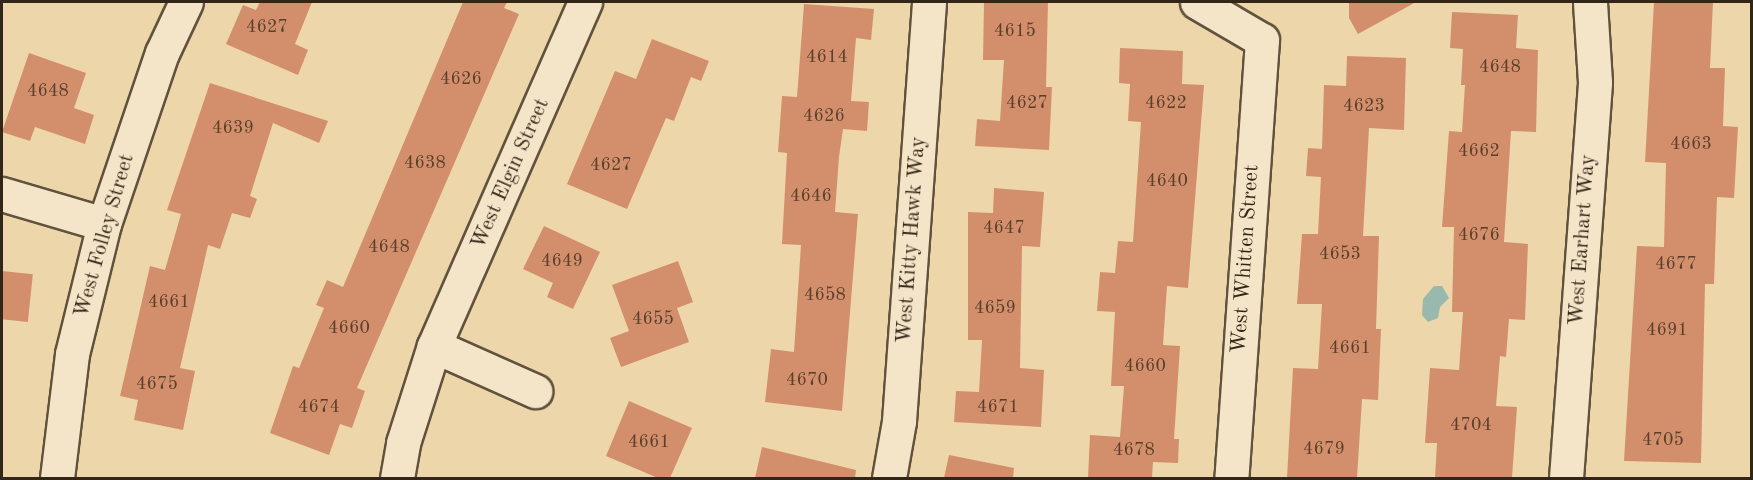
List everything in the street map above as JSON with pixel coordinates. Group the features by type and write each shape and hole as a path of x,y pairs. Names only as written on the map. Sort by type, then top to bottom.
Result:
{"street":[{"name":"West Folley Street","path":"57,478 72,354 104,224 162,53 186,2"},
{"name":"West Elgin Street","path":"397,478 403,442 434,346 585,2"},
{"name":"West Kitty Hawk Way","path":"889,478 899,421 929,2"},
{"name":"West Whitten Street","path":"1197,2 1262,39 1231,478"},
{"name":"West Earhart Way","path":"1566,478 1595,82 1590,2"},
{"path":"2,194 104,224"},
{"path":"434,346 535,392"}],"shaded area":[{"path":"1434,286 1442,286 1449,298 1440,307 1438,318 1428,322 1422,315 1423,299"}],"building":[{"path":"260,2 312,2 295,44 308,50 298,75 226,44 243,5 256,10"},
{"path":"463,2 507,2 504,8 519,14 357,388 365,391 352,428 340,424 329,455 270,433 293,366 299,368 324,308 316,305 327,280 343,287"},
{"path":"984,2 1048,2 1046,87 1052,87 1049,150 975,146 977,119 1000,121 1004,60 983,60"},
{"path":"1349,2 1416,2 1358,34 1349,18"},
{"path":"1654,2 1713,2 1710,68 1725,68 1723,126 1738,127 1734,198 1717,197 1714,284 1705,284 1701,463 1624,461 1637,246 1664,247 1666,163 1645,162"},
{"path":"804,4 874,9 871,40 856,38 851,101 869,102 867,131 843,129 839,157 835,212 858,214 842,411 765,402 771,349 794,352 801,245 782,244 787,153 778,152 782,96 797,97"},
{"path":"1452,12 1518,15 1516,48 1538,50 1536,132 1511,131 1504,242 1528,244 1525,320 1509,319 1506,357 1500,356 1496,406 1517,407 1512,478 1435,478 1437,443 1425,443 1430,368 1459,370 1463,312 1452,312 1454,227 1442,227 1449,131 1462,132 1465,85 1461,85 1463,49 1450,48"},
{"path":"652,39 709,61 701,81 691,77 674,121 666,118 627,209 567,184 615,71 636,79"},
{"path":"1120,48 1183,51 1182,84 1204,85 1188,288 1167,286 1163,345 1180,346 1174,439 1179,439 1178,463 1153,462 1152,478 1088,478 1090,435 1120,437 1124,386 1111,386 1115,312 1097,311 1100,272 1115,273 1118,241 1133,242 1141,122 1128,121 1130,84 1119,83"},
{"path":"29,53 86,73 74,108 94,115 85,144 35,127 30,141 2,132"},
{"path":"1347,56 1406,58 1404,130 1369,128 1363,236 1379,236 1376,329 1381,329 1378,400 1362,399 1357,478 1287,478 1293,368 1318,369 1322,304 1297,304 1302,234 1318,234 1321,177 1306,176 1308,148 1322,149 1324,85 1346,86"},
{"path":"210,83 328,121 319,143 273,123 250,196 257,199 250,218 232,213 220,249 208,245 180,368 195,371 183,430 134,420 138,400 120,396 150,266 165,270 181,214 167,210"},
{"path":"994,188 1044,192 1040,247 1022,246 1020,368 1044,370 1041,427 954,422 956,391 979,392 982,340 968,340 968,212 993,213"},
{"path":"544,226 600,252 573,309 547,297 553,283 523,269"},
{"path":"678,261 693,302 677,308 689,342 621,367 610,338 629,331 612,285"},
{"path":"2,271 33,274 28,322 2,319"},
{"path":"629,401 692,428 670,478 658,478 606,456"},
{"path":"762,447 856,470 855,478 755,478"},
{"path":"949,455 1014,468 1013,478 944,478"}]}
